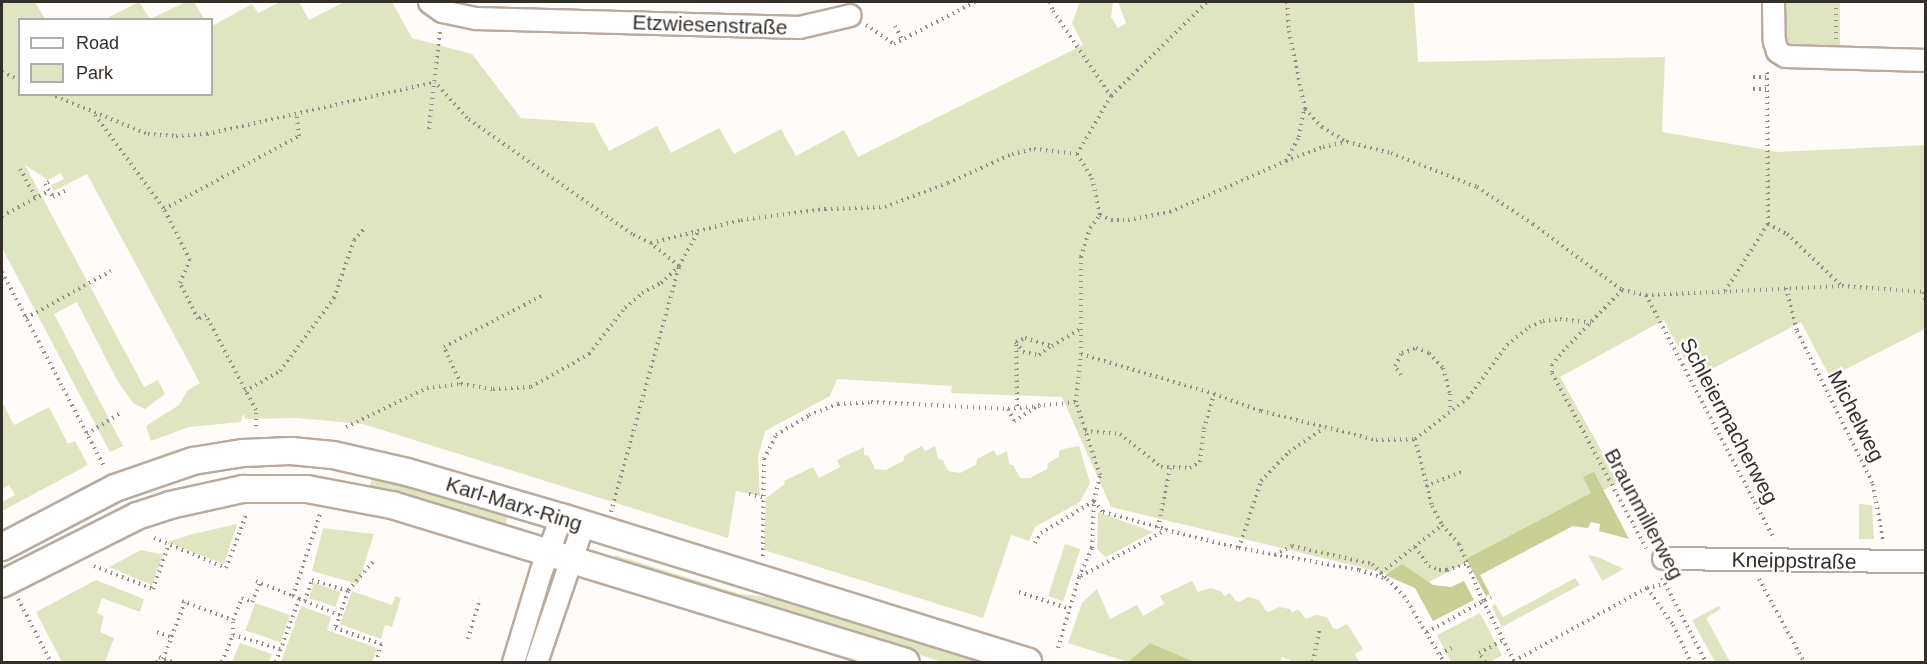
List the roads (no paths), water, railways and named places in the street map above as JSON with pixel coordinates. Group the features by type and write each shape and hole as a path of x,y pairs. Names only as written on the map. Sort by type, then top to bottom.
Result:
{"main road":[{"name":"Karl-Marx-Ring","path":"2,547 115,488 193,461 243,453 291,451 333,455 407,472 572,521 1028,663"},
{"name":"Karl-Marx-Ring","path":"5,582 137,516 196,497 262,488 307,489 362,498 559,555 906,663"}],"street":[{"path":"1773,2 1774,41 1777,51 1785,57 1926,60"},
{"name":"Etzwiesenstraße","path":"435,6 476,18 799,27 850,15"},
{"path":"513,663 572,521"},
{"path":"536,663 559,555"},
{"name":"Kneippstraße","path":"1657,562 1926,561"}]}
